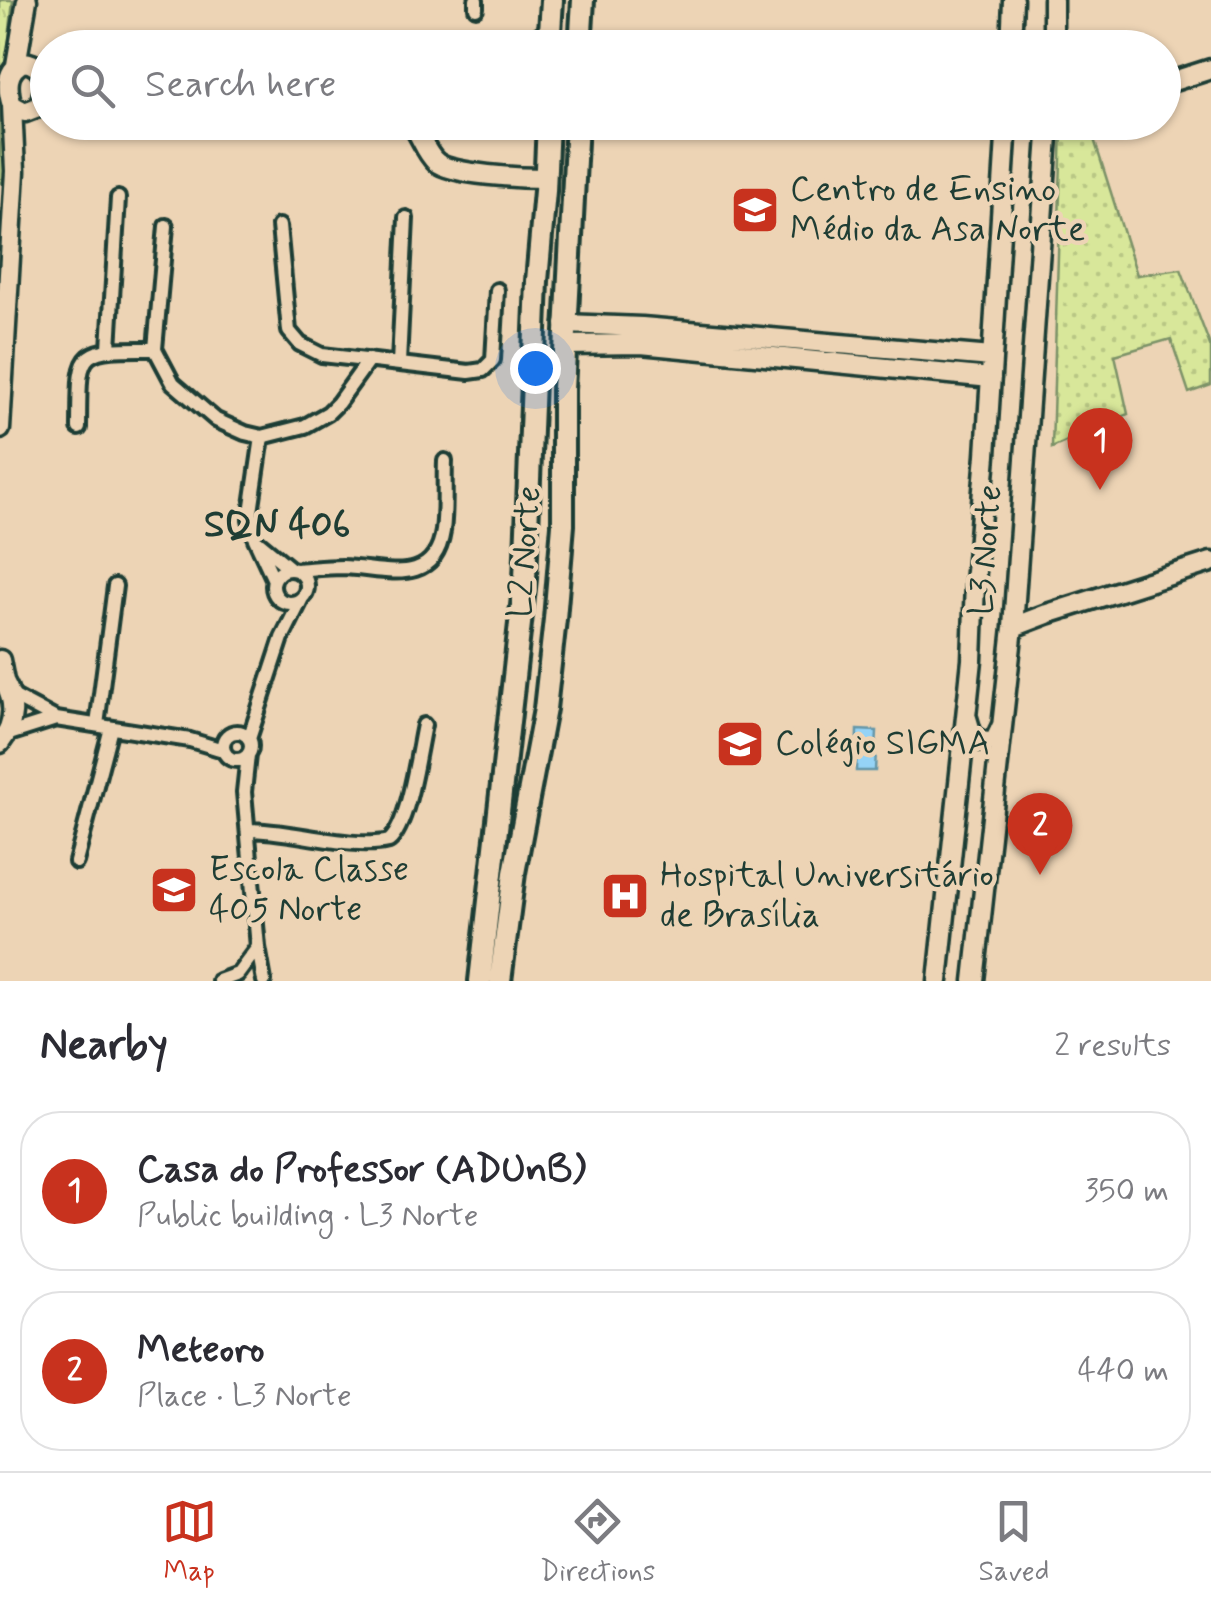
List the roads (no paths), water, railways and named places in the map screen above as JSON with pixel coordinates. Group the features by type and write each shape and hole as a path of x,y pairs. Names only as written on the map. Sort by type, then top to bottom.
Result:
{"main road":[{"path":"550,30 552,0"},
{"path":"581,30 582,0"},
{"name":"L2 Norte","path":"480,981 526,579 538,250 547,140"},
{"name":"L2 Norte","path":"500,981 514,873 545,709 558,581 563,525 565,334 576,140"},
{"path":"538,250 547,261 557,264 565,261 571,249"},
{"path":"526,579 535,590 544,591 558,581"},
{"path":"521,616 541,608 554,619"}],"street":[{"path":"1012,30 1013,0"},
{"path":"1053,30 1054,0"},
{"path":"26,6 30,38"},
{"path":"1181,79 1211,69"},
{"path":"0,429 15,170 8,83 30,71"},
{"path":"12,106 25,112 30,110"},
{"path":"15,170 30,130"},
{"path":"422,140 429,154 447,168 546,178"},
{"name":"L3 Norte","path":"938,981 967,718 1006,140"},
{"name":"L3 Norte","path":"974,981 1013,628 1049,140"},
{"path":"109,348 118,198"},
{"path":"398,363 406,218"},
{"path":"166,226 155,349 173,383 216,420 262,437 293,430 328,413 369,360"},
{"path":"280,226 290,331 309,350 322,354 470,372 488,367 492,362 497,290"},
{"path":"565,334 642,327 992,357"},
{"path":"565,334 992,378"},
{"path":"79,428 82,367 90,354 109,348 155,349"},
{"path":"262,437 250,520 274,580 276,595 288,602 341,567"},
{"path":"274,580 278,574 293,569 341,567 405,572 428,563 443,530 445,461"},
{"path":"244,736 261,704 306,579 255,540"},
{"path":"1013,628 1211,562"},
{"path":"76,862 104,726 114,586"},
{"path":"281,600 282,638"},
{"path":"0,660 14,713 3,739"},
{"path":"5,685 56,719 190,740 226,749 236,761 243,760 251,750 244,736 232,733 226,749 244,792"},
{"path":"967,718 972,735 982,741 995,740 1003,725"},
{"path":"3,739 56,719"},
{"path":"249,830 276,830 364,843 389,841 398,832 405,810 424,724"},
{"path":"238,974 263,981 244,792 248,755"},
{"path":"219,981 238,974 258,947"}],"water":[{"path":"857,730 877,731 875,771 856,771"}],"place":[{"name":"Centro de Ensino Médio da Asa Norte","path":"755,210"},
{"name":"Casa do Professor (ADUnB)","path":"1100,490"},
{"name":"Colégio SIGMA","path":"740,744"},
{"name":"Meteoro","path":"1040,875"},
{"name":"Escola Classe 405 Norte","path":"174,890"},
{"name":"Hospital Universitário de Brasília","path":"625,896"}],"district":[{"name":"SQN 406","path":"277,525"}]}
